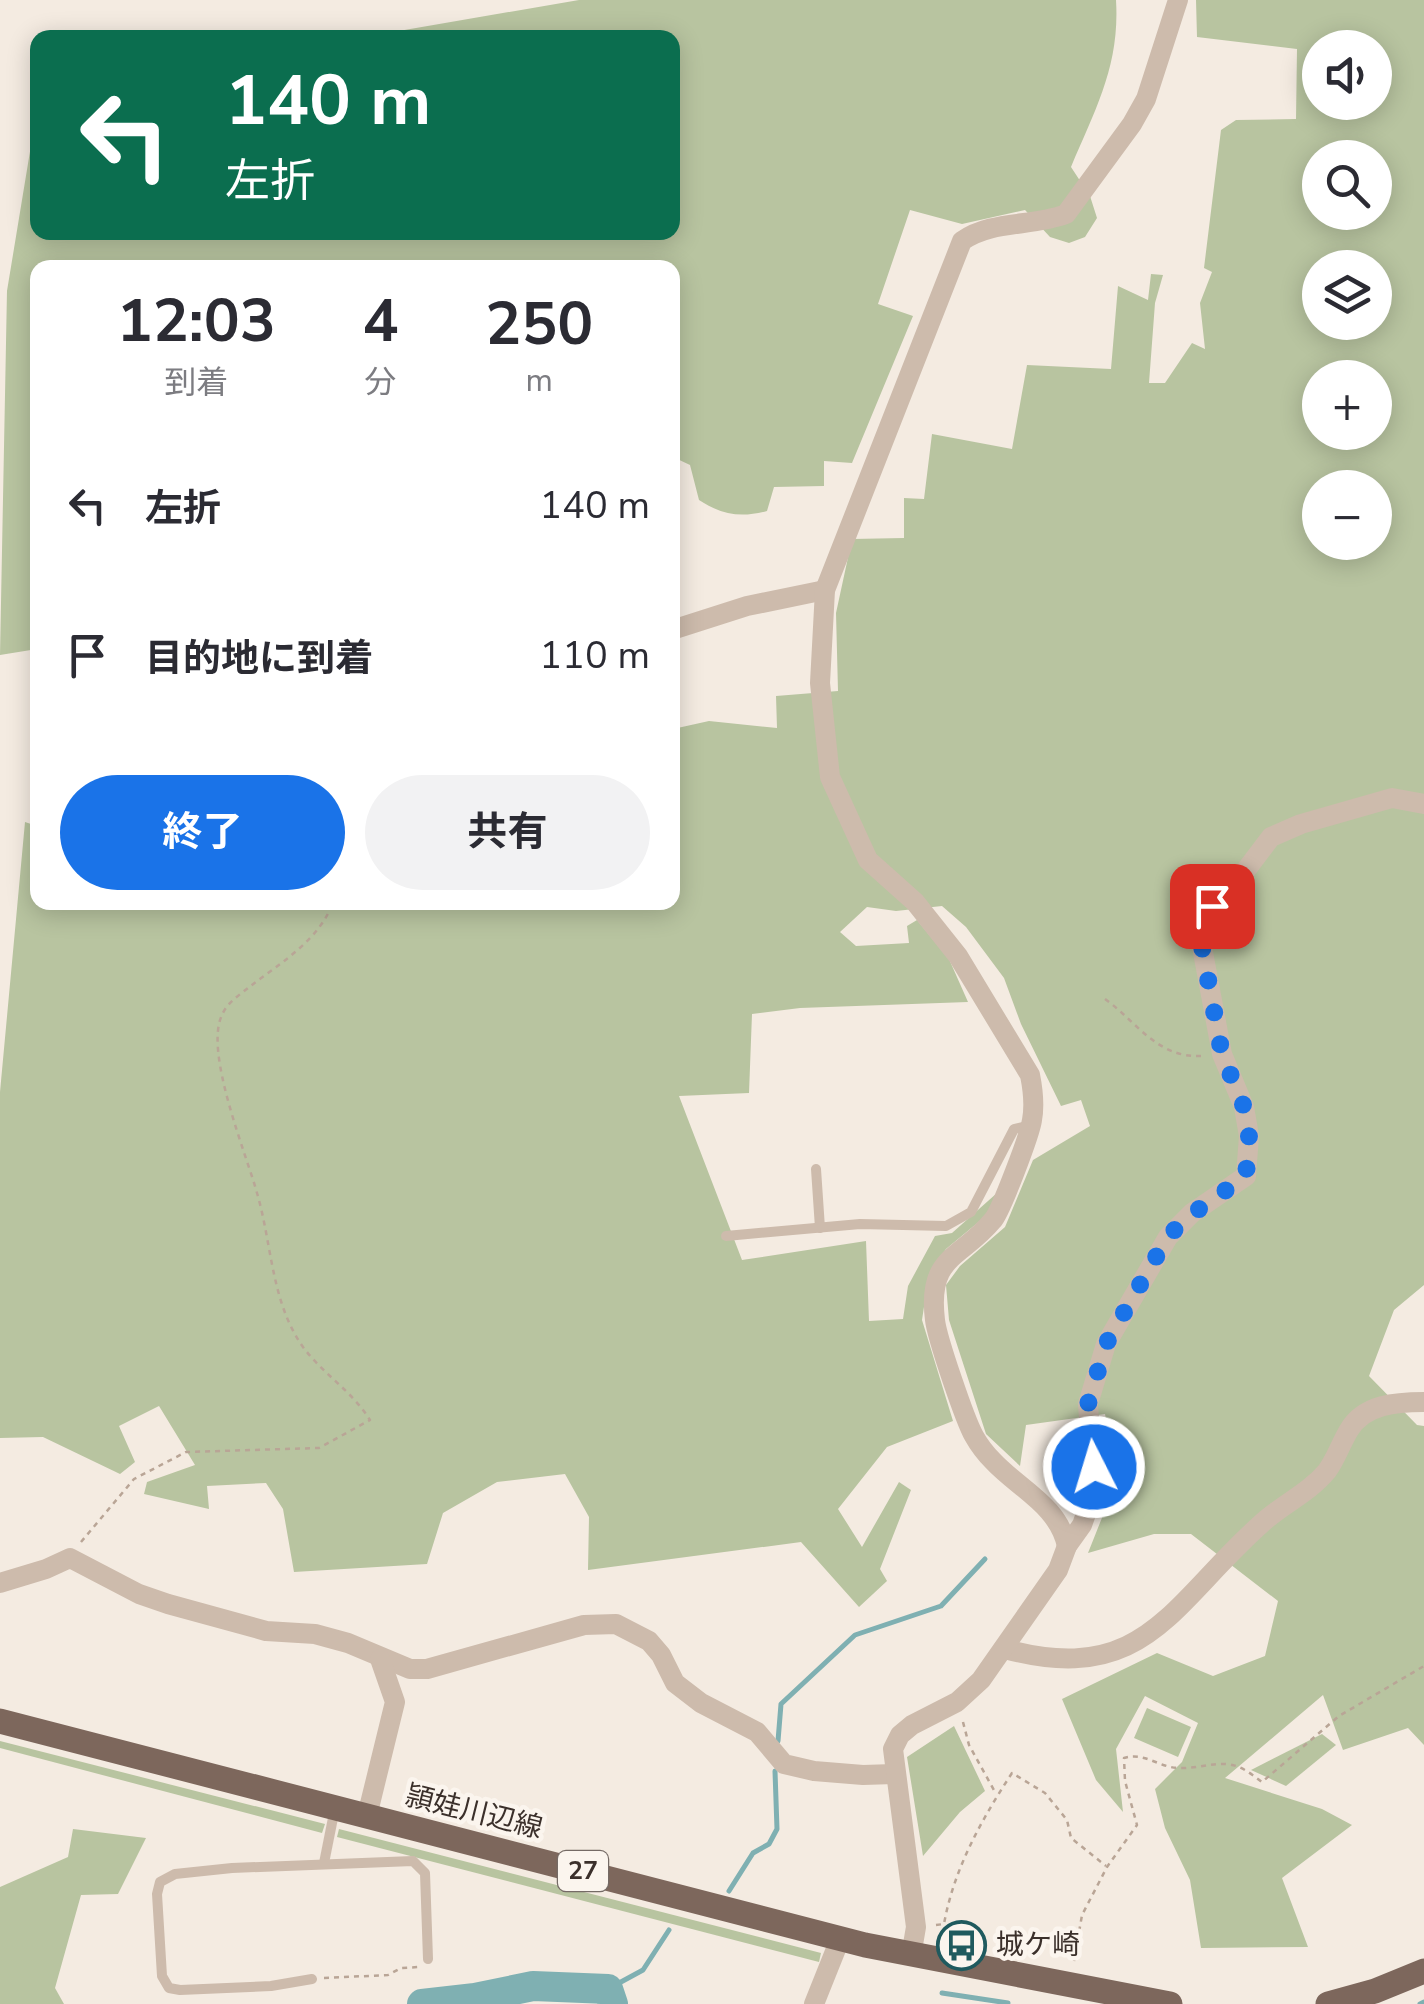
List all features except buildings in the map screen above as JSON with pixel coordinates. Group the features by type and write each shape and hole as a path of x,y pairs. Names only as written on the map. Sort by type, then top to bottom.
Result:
{"main road":[{"name":"頴娃川辺線","path":"0,1721 840,1939 1170,2004"},
{"path":"1328,2004 1424,1971"}],"street":[{"path":"1066,1546 1064,1533 1046,1506 992,1461 973,1435 935,1322 934,1295 939,1271 994,1219 1032,1124 1034,1096 1030,1074 958,956 915,902 868,860 840,804 830,778 820,683 825,590 962,241 977,230 1066,214 1132,124 1146,98 1178,0"},
{"path":"680,627 746,606 825,590"},
{"path":"912,1956 916,1926 893,1748 900,1734 957,1702 981,1680 1058,1570 1066,1546 1082,1525 1094,1491 1088,1404 1106,1344 1168,1236 1246,1176 1249,1136 1244,1107 1222,1054 1201,924 1271,837 1301,824 1392,798 1424,804"},
{"path":"1005,1650 1078,1660 1115,1654 1148,1635 1262,1522 1328,1470 1352,1425 1374,1408 1394,1402 1424,1402"},
{"path":"0,1583 46,1570 70,1558 139,1594 168,1604 266,1631 316,1634 410,1669 426,1669 584,1625 616,1624 649,1640 662,1655 675,1683 701,1704 758,1732 784,1764 830,1772 894,1774"},
{"path":"367,1816 395,1702 380,1658"},
{"path":"814,2004 840,1939"}],"lane":[{"path":"726,1236 860,1224 946,1226 970,1212 1014,1129 1032,1124"},
{"path":"816,1169 820,1228"},
{"path":"324,1863 335,1808"},
{"path":"312,1979 270,1986 169,1988 162,1976 157,1890 164,1878 324,1863 412,1861 420,1866 425,1877 428,1959"}],"path":[{"path":"70,1558 134,1478 186,1452 319,1448 370,1420 356,1398 303,1346 288,1316 274,1278 259,1196 226,1093 220,1056 219,1020 226,1006 298,950 327,919 330,910"},
{"path":"1105,1000 1120,1010 1140,1033 1180,1056 1222,1054"},
{"path":"1070,1987 1082,1915 1107,1867 1137,1825 1125,1780 1124,1758 1151,1758 1172,1768 1226,1764 1245,1769 1262,1782 1339,1716 1424,1666"},
{"path":"957,1702 969,1745 996,1794"},
{"path":"916,1926 944,1924 959,1866 996,1794 1012,1773 1044,1793 1067,1820 1071,1838 1107,1867"},
{"path":"312,1979 388,1975 401,1968 422,1967 428,1959"}],"green space":[{"path":"579,0 1116,0 1110,66 1071,167 1090,196 1097,218 1085,237 1069,243 1050,237 1025,210 962,224 910,210 878,304 913,316 852,463 824,461 824,486 774,487 767,511 749,514 724,512 699,500 690,465 680,460 680,260 30,260 30,650 0,655 7,291 30,151 30,240 680,240 680,30 405,30"},
{"path":"1196,0 1424,0 1424,1285 1394,1310 1369,1376 1417,1425 1424,1426 1424,1745 1408,1728 1343,1750 1323,1695 1225,1778 1322,1809 1352,1825 1282,1878 1308,1947 1201,1948 1190,1880 1165,1828 1155,1789 1182,1762 1198,1723 1145,1696 1116,1749 1123,1812 1096,1780 1062,1699 1157,1653 1213,1676 1265,1656 1278,1601 1191,1534 1154,1534 1088,1553 1117,1480 1105,1414 1026,1425 1020,1466 986,1434 949,1320 946,1285 960,1266 1005,1227 1033,1160 1090,1126 1081,1100 1061,1106 1021,1024 1004,978 966,927 942,906 896,911 867,907 840,932 856,946 909,943 907,926 917,920 949,959 968,1002 800,1008 752,1014 749,1093 679,1096 742,1260 866,1241 869,1321 903,1319 908,1286 935,1236 952,1233 997,1193 987,1215 946,1249 929,1274 922,1320 953,1421 887,1447 838,1509 862,1547 899,1482 911,1490 880,1569 887,1581 859,1607 801,1542 588,1570 589,1517 565,1474 497,1482 443,1513 427,1564 294,1572 283,1509 266,1483 207,1486 209,1509 144,1494 147,1482 195,1465 159,1406 119,1426 135,1462 120,1474 43,1437 0,1438 0,1092 25,822 30,824 30,910 680,910 680,727 709,721 777,728 776,696 838,691 836,613 852,539 904,538 904,498 924,499 932,434 1012,449 1027,365 1111,369 1118,286 1148,300 1151,274 1163,275 1155,303 1149,383 1165,383 1192,343 1205,349 1200,303 1212,272 1204,268 1221,130 1236,120 1296,119 1297,49 1197,37"},
{"path":"1147,1708 1191,1727 1178,1757 1134,1738"},
{"path":"954,1726 985,1791 960,1812 923,1856 907,1757"},
{"path":"1322,1734 1336,1745 1286,1786 1251,1770"},
{"path":"0,1741 325,1824 322,1833 0,1748"},
{"path":"73,1829 146,1838 118,1894 81,1895 55,1988 64,2004 0,2004 0,1887 68,1857"},
{"path":"339,1829 821,1953 819,1962 337,1837"}],"waterway":[{"path":"778,1741 781,1704 855,1635 941,1606 985,1559"},
{"path":"729,1891 753,1853 769,1844 777,1829 775,1771"},
{"path":"608,1989 643,1970 669,1930"},
{"path":"422,2004 533,1986 608,1989 613,2004"},
{"path":"942,1993 1008,2003"},
{"path":"1420,2004 1424,2002"}],"place":[{"name":"城ケ崎","path":"961,1945"}],"route":[{"path":"1094,1467 1088,1404 1106,1344 1168,1236 1246,1176 1249,1164 1244,1107 1222,1054 1202,947 1201,924 1212,906"}]}
